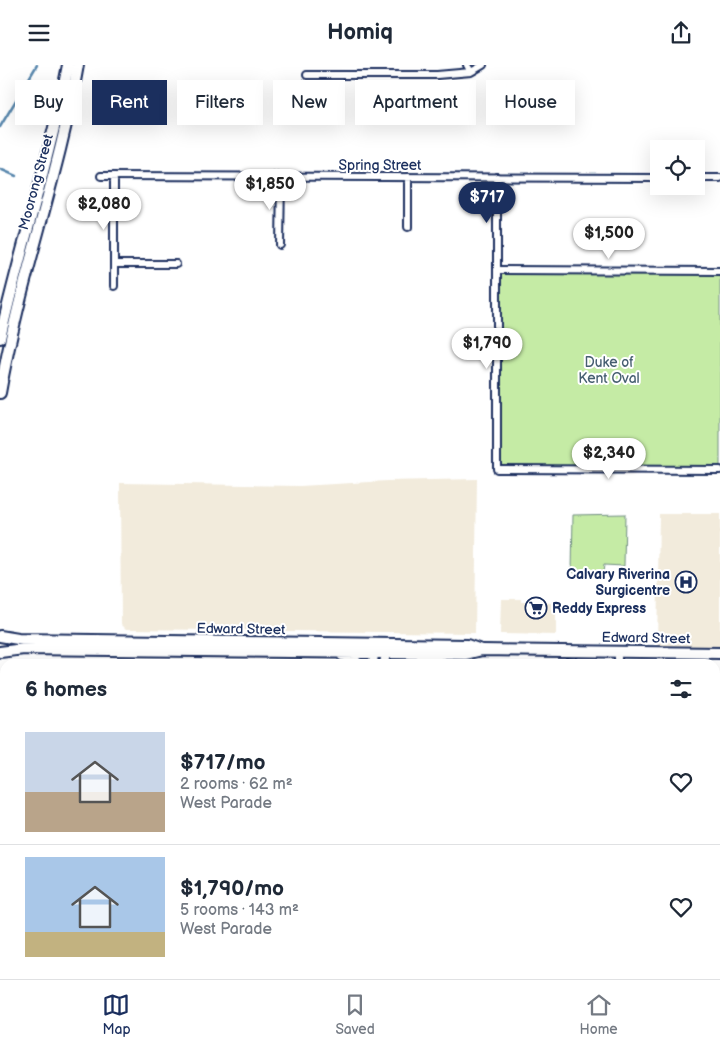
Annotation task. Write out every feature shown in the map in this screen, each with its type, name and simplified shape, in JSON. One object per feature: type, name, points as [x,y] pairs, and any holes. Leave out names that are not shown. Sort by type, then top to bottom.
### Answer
[{"type":"highway","name":"Moorong Street","points":[[0,338],[12,285],[54,128],[68,65]]},
{"type":"highway","name":"Moorong Street","points":[[0,393],[20,295],[64,130],[78,65]]},
{"type":"highway","name":"Edward Street","points":[[0,636],[18,639],[383,654],[466,654],[482,650],[720,653]]},
{"type":"highway","name":"Edward Street","points":[[0,652],[24,649],[335,653],[374,659],[383,654],[467,645],[482,650]]},
{"type":"highway","points":[[335,653],[351,659]]},
{"type":"highway","points":[[430,659],[442,654]]},
{"type":"street","points":[[467,65],[471,72]]},
{"type":"street","points":[[307,75],[435,75],[471,72],[483,65]]},
{"type":"street","name":"Spring Street","points":[[101,176],[650,178]]},
{"type":"street","points":[[114,176],[114,286]]},
{"type":"street","points":[[280,245],[281,177]]},
{"type":"street","points":[[408,177],[408,227]]},
{"type":"street","points":[[497,177],[497,469],[720,470]]},
{"type":"street","points":[[705,178],[720,178]]},
{"type":"street","points":[[114,265],[176,264]]},
{"type":"street","points":[[498,270],[720,271]]},
{"type":"street","points":[[618,652],[618,659]]},
{"type":"shaded area","points":[[477,479],[475,633],[126,629],[121,624],[120,483],[300,486],[387,481]]},
{"type":"shaded area","name":"Calvary Riverina Surgicentre","points":[[659,514],[720,514],[720,651],[657,649]]},
{"type":"shaded area","points":[[501,599],[521,599],[521,602],[552,603],[552,608],[556,608],[556,635],[500,634]]},
{"type":"green space","name":"Duke of Kent Oval","points":[[497,270],[720,271],[720,470],[497,469]]},
{"type":"green space","points":[[625,514],[624,566],[604,565],[603,572],[572,572],[573,515]]},
{"type":"waterway","points":[[0,127],[37,65]]},
{"type":"waterway","points":[[0,169],[16,176]]},
{"type":"place","name":"Calvary Riverina Surgicentre","points":[[686,582]]},
{"type":"place","name":"Reddy Express","points":[[536,608]]}]
